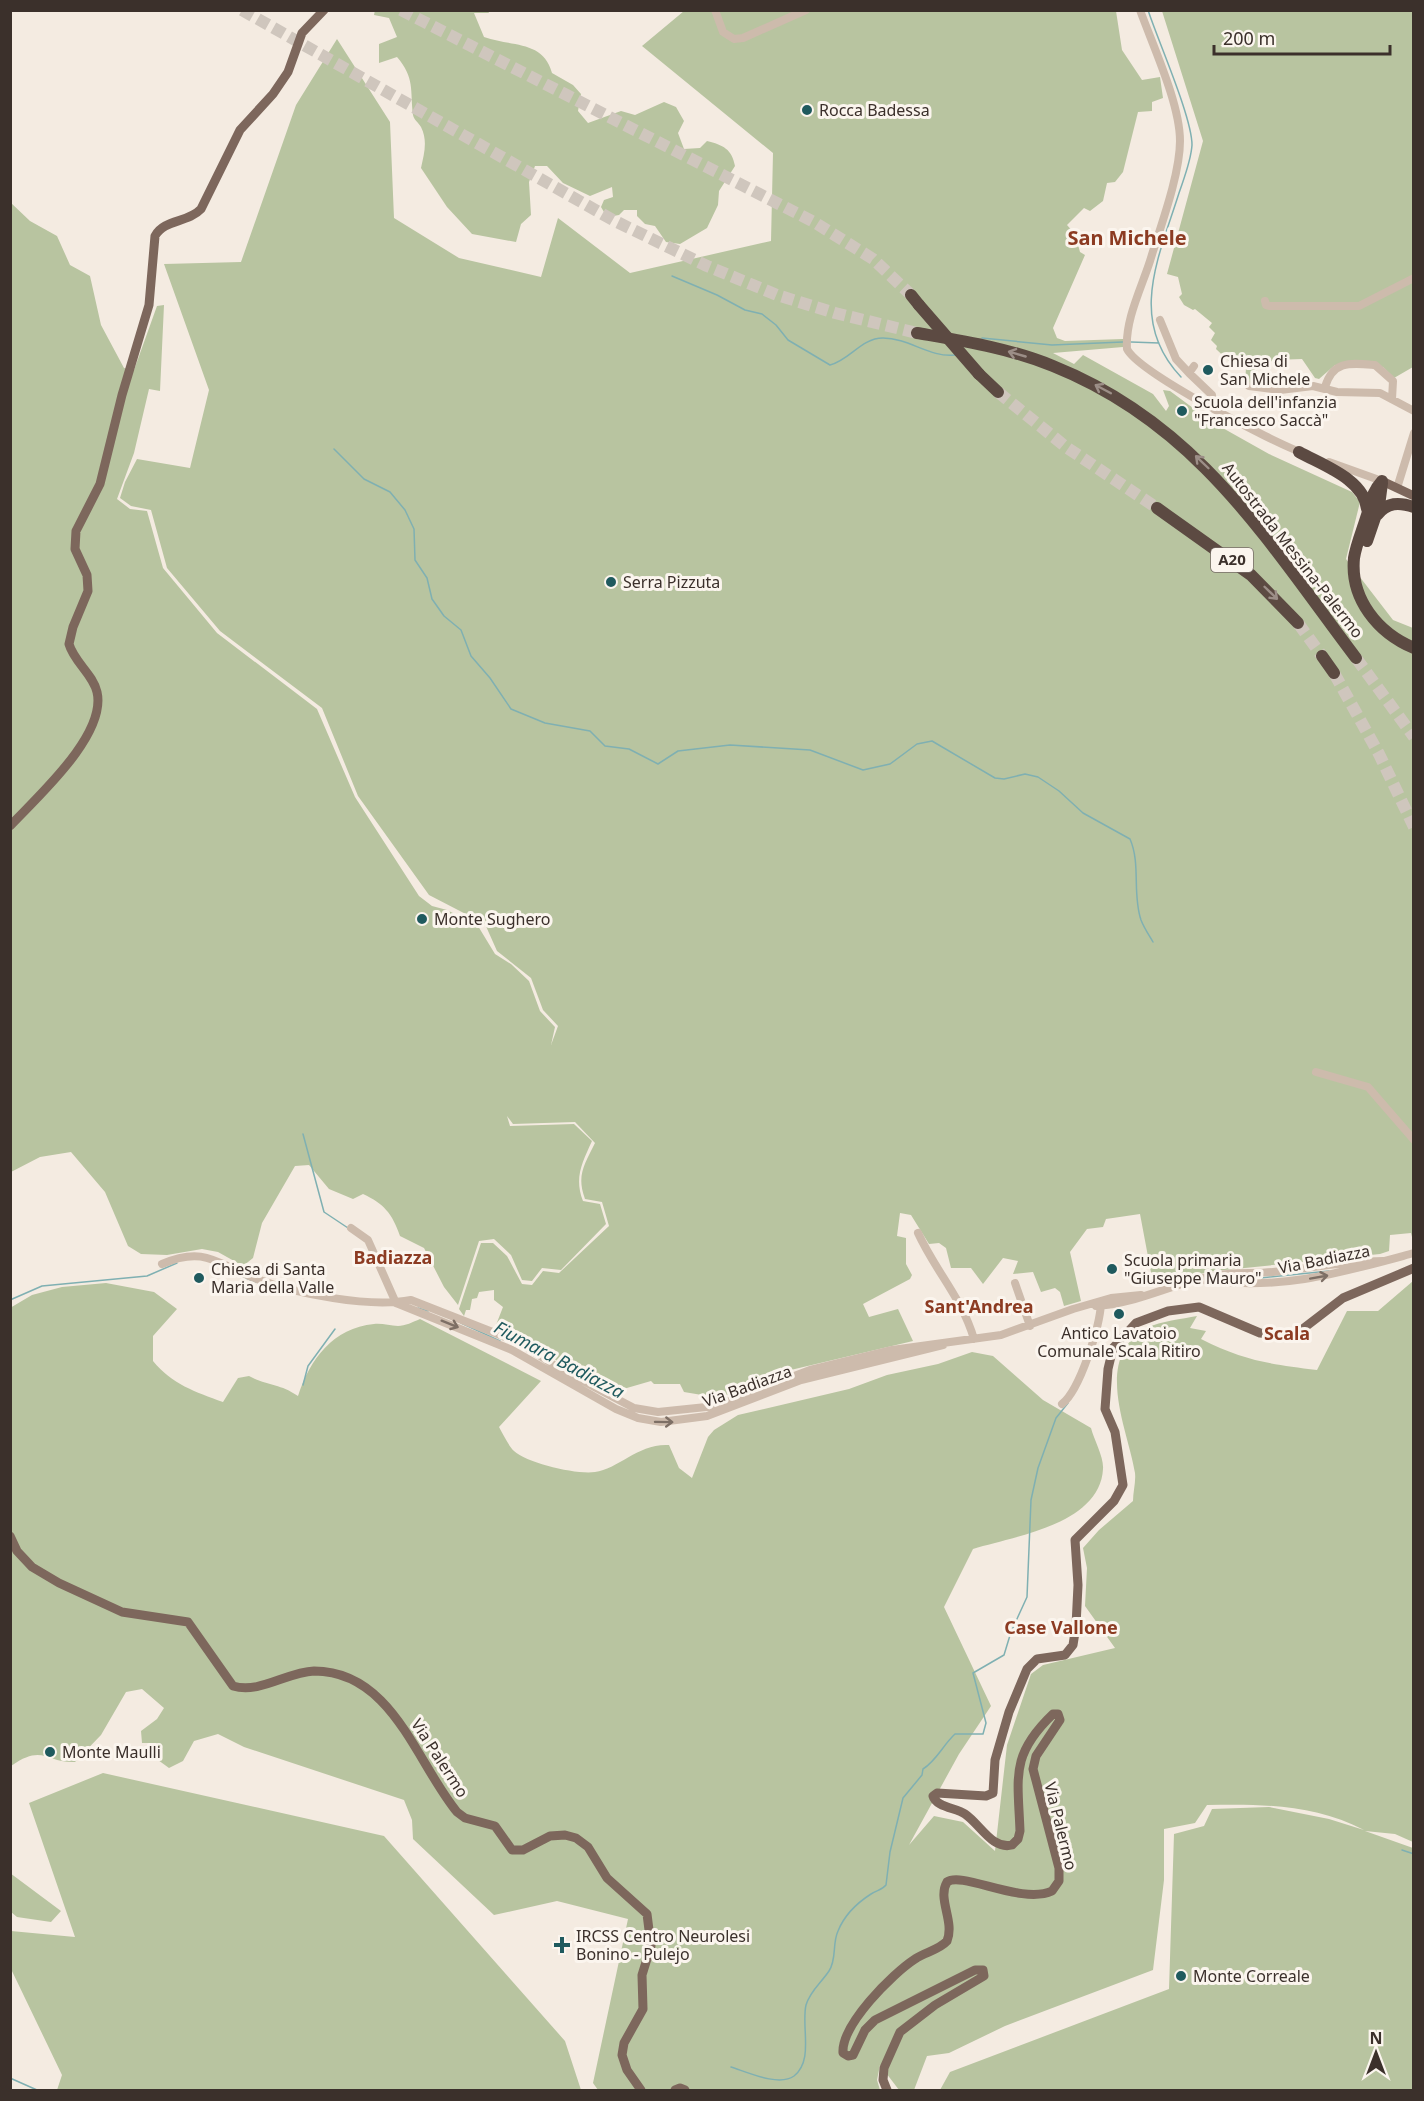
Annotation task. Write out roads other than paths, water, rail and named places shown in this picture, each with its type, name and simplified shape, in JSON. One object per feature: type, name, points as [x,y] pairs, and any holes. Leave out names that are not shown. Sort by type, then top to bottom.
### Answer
[{"type":"highway","points":[[915,300],[979,374],[998,392]]},
{"type":"highway","name":"Autostrada Messina-Palermo","points":[[917,333],[1017,354],[1071,374],[1133,407],[1193,454],[1222,483],[1356,658]]},
{"type":"highway","points":[[1299,452],[1356,486],[1366,500],[1371,517],[1363,554],[1364,584],[1375,610],[1393,628],[1413,639]]},
{"type":"highway","points":[[1382,481],[1354,560],[1358,593],[1369,613],[1386,632],[1413,648]]},
{"type":"highway","points":[[1371,517],[1392,504],[1401,503],[1413,507]]},
{"type":"highway","name":"A20","points":[[1157,508],[1251,575],[1298,624]]},
{"type":"highway","points":[[1322,656],[1334,673]]},
{"type":"main road","points":[[10,826],[57,777],[86,737],[97,711],[95,685],[69,644],[73,627],[88,591],[86,571],[75,552],[75,536],[79,520],[100,484],[122,395],[146,316],[155,236],[162,228],[191,217],[201,209],[240,130],[273,94],[290,67],[302,33],[324,10]]},
{"type":"main road","points":[[1382,481],[1413,496]]},
{"type":"main road","name":"Via Palermo","points":[[887,2091],[883,2080],[884,2067],[900,2032],[935,2005],[984,1976],[983,1970],[975,1970],[890,2012],[867,2027],[853,2055],[848,2056],[843,2053],[845,2040],[858,2014],[909,1963],[947,1941],[950,1930],[943,1890],[945,1883],[957,1878],[1000,1891],[1038,1894],[1052,1892],[1059,1881],[1059,1868],[1033,1769],[1038,1752],[1060,1720],[1059,1714],[1052,1715],[1020,1758],[1017,1775],[1019,1834],[1012,1845],[997,1844],[965,1814],[938,1803],[933,1796],[937,1793],[986,1796],[993,1793],[995,1760],[1009,1712],[1029,1666],[1041,1658],[1065,1655],[1073,1645],[1078,1595],[1075,1540],[1113,1500],[1123,1483],[1115,1432],[1105,1406],[1111,1352],[1129,1330],[1144,1319],[1175,1310],[1203,1308],[1253,1330],[1274,1336],[1288,1336],[1300,1331],[1343,1298],[1413,1268]]},
{"type":"main road","name":"Via Palermo","points":[[10,1536],[17,1551],[32,1568],[58,1583],[122,1612],[188,1622],[227,1681],[235,1687],[266,1684],[309,1671],[335,1672],[359,1682],[376,1696],[411,1738],[458,1812],[465,1818],[495,1826],[512,1850],[520,1851],[558,1835],[584,1842],[608,1878],[640,1905],[648,1917],[650,1951],[641,1978],[643,2009],[624,2043],[622,2055],[627,2070],[641,2091]]},
{"type":"main road","points":[[675,2091],[680,2088],[684,2091]]},
{"type":"street","points":[[715,10],[723,32],[734,39],[743,38],[806,10]]},
{"type":"street","points":[[1140,10],[1167,85],[1180,142],[1162,219],[1134,306],[1127,341],[1134,358],[1267,439],[1382,481]]},
{"type":"street","points":[[1265,301],[1266,305],[1270,306],[1359,306],[1413,278]]},
{"type":"street","points":[[1160,320],[1176,359],[1212,394],[1214,408]]},
{"type":"street","points":[[1325,387],[1329,374],[1335,368],[1355,364],[1375,365],[1393,381],[1392,399]]},
{"type":"street","points":[[1189,373],[1194,366]]},
{"type":"street","points":[[1249,386],[1280,390],[1305,386],[1325,387],[1337,392],[1380,393],[1413,411]]},
{"type":"street","points":[[1397,488],[1413,433]]},
{"type":"street","points":[[1316,1072],[1368,1088],[1413,1140]]},
{"type":"street","points":[[351,1228],[368,1240],[396,1303]]},
{"type":"street","points":[[918,1233],[935,1268],[966,1312],[974,1339]]},
{"type":"street","name":"Via Badiazza","points":[[162,1264],[185,1256],[204,1256],[222,1261],[258,1280],[337,1299],[396,1303],[512,1350],[564,1382],[638,1418],[668,1422],[706,1412],[801,1380],[950,1343],[1030,1326],[1085,1306],[1141,1295],[1198,1279],[1354,1261],[1383,1261],[1413,1253]]},
{"type":"street","points":[[1015,1283],[1030,1326]]},
{"type":"street","points":[[1062,1404],[1071,1396],[1093,1337],[1101,1303]]},
{"type":"waterway","points":[[1148,10],[1181,98],[1191,132],[1190,157],[1157,264],[1152,288],[1151,311],[1155,333],[1165,355],[1181,377]]},
{"type":"waterway","points":[[672,276],[745,310],[762,314],[776,325],[788,340],[830,365],[844,359],[862,345],[883,338],[902,341],[937,354],[955,355]]},
{"type":"waterway","points":[[982,338],[1052,345],[1123,342]]},
{"type":"waterway","points":[[1131,342],[1159,343]]},
{"type":"waterway","points":[[334,449],[364,479],[390,492],[405,510],[414,529],[415,560],[427,578],[432,599],[444,616],[461,630],[471,656],[490,678],[511,709],[545,723],[590,731],[605,746],[629,749],[658,764],[678,751],[730,745],[810,750],[863,770],[890,764],[917,744],[932,741],[995,778],[1004,779],[1025,774],[1038,777],[1059,791],[1083,813],[1130,839],[1135,859],[1138,910],[1142,923],[1153,942]]},
{"type":"waterway","points":[[303,1134],[324,1212],[348,1228]]},
{"type":"waterway","name":"Fiumara Badiazza","points":[[10,1300],[42,1286],[147,1276],[177,1263]]},
{"type":"waterway","name":"Fiumara Badiazza","points":[[1251,1279],[1329,1271]]},
{"type":"waterway","name":"Fiumara Badiazza","points":[[243,1277],[272,1288]]},
{"type":"waterway","name":"Fiumara Badiazza","points":[[418,1308],[428,1311]]},
{"type":"waterway","name":"Fiumara Badiazza","points":[[461,1323],[500,1341]]},
{"type":"waterway","points":[[303,1385],[308,1366],[335,1329]]},
{"type":"waterway","points":[[731,2067],[763,2078],[780,2080],[794,2076],[800,2069],[804,2061],[806,2043],[806,2005],[831,1966],[836,1936],[844,1920],[861,1901],[886,1885],[890,1852],[903,1798],[922,1775],[923,1769],[955,1734],[983,1734],[986,1723],[973,1673],[1004,1655],[1011,1632],[1027,1597],[1031,1500],[1038,1468],[1056,1418],[1068,1403]]},
{"type":"waterway","points":[[1402,1850],[1414,1854]]},
{"type":"waterway","points":[[10,2078],[37,2090]]},
{"type":"tunnel","points":[[242,10],[613,220],[707,266],[777,295],[835,313],[917,333]]},
{"type":"tunnel","points":[[401,10],[814,222],[873,259],[911,295]]},
{"type":"tunnel","points":[[998,392],[1066,447],[1157,508]]},
{"type":"tunnel","points":[[1298,623],[1322,656]]},
{"type":"tunnel","points":[[1356,658],[1414,737]]},
{"type":"tunnel","points":[[1334,673],[1379,754],[1414,827]]},
{"type":"place","name":"Rocca Badessa","points":[[807,110]]},
{"type":"place","name":"Chiesa di San Michele","points":[[1208,370]]},
{"type":"place","name":"Scuola dell'infanzia \"Francesco Saccà\"","points":[[1182,411]]},
{"type":"place","name":"Serra Pizzuta","points":[[611,582]]},
{"type":"place","name":"Monte Sughero","points":[[422,919]]},
{"type":"place","name":"Scuola primaria \"Giuseppe Mauro\"","points":[[1112,1269]]},
{"type":"place","name":"Chiesa di Santa Maria della Valle","points":[[199,1278]]},
{"type":"place","name":"Antico Lavatoio Comunale Scala Ritiro","points":[[1119,1314]]},
{"type":"place","name":"Monte Maulli","points":[[50,1752]]},
{"type":"place","name":"IRCSS Centro Neurolesi Bonino - Pulejo","points":[[562,1945]]},
{"type":"place","name":"Monte Correale","points":[[1181,1976]]},
{"type":"district","name":"San Michele","points":[[1127,238]]},
{"type":"district","name":"Badiazza","points":[[393,1258]]},
{"type":"district","name":"Sant'Andrea","points":[[979,1307]]},
{"type":"district","name":"Scala","points":[[1287,1334]]},
{"type":"district","name":"Case Vallone","points":[[1061,1628]]}]
